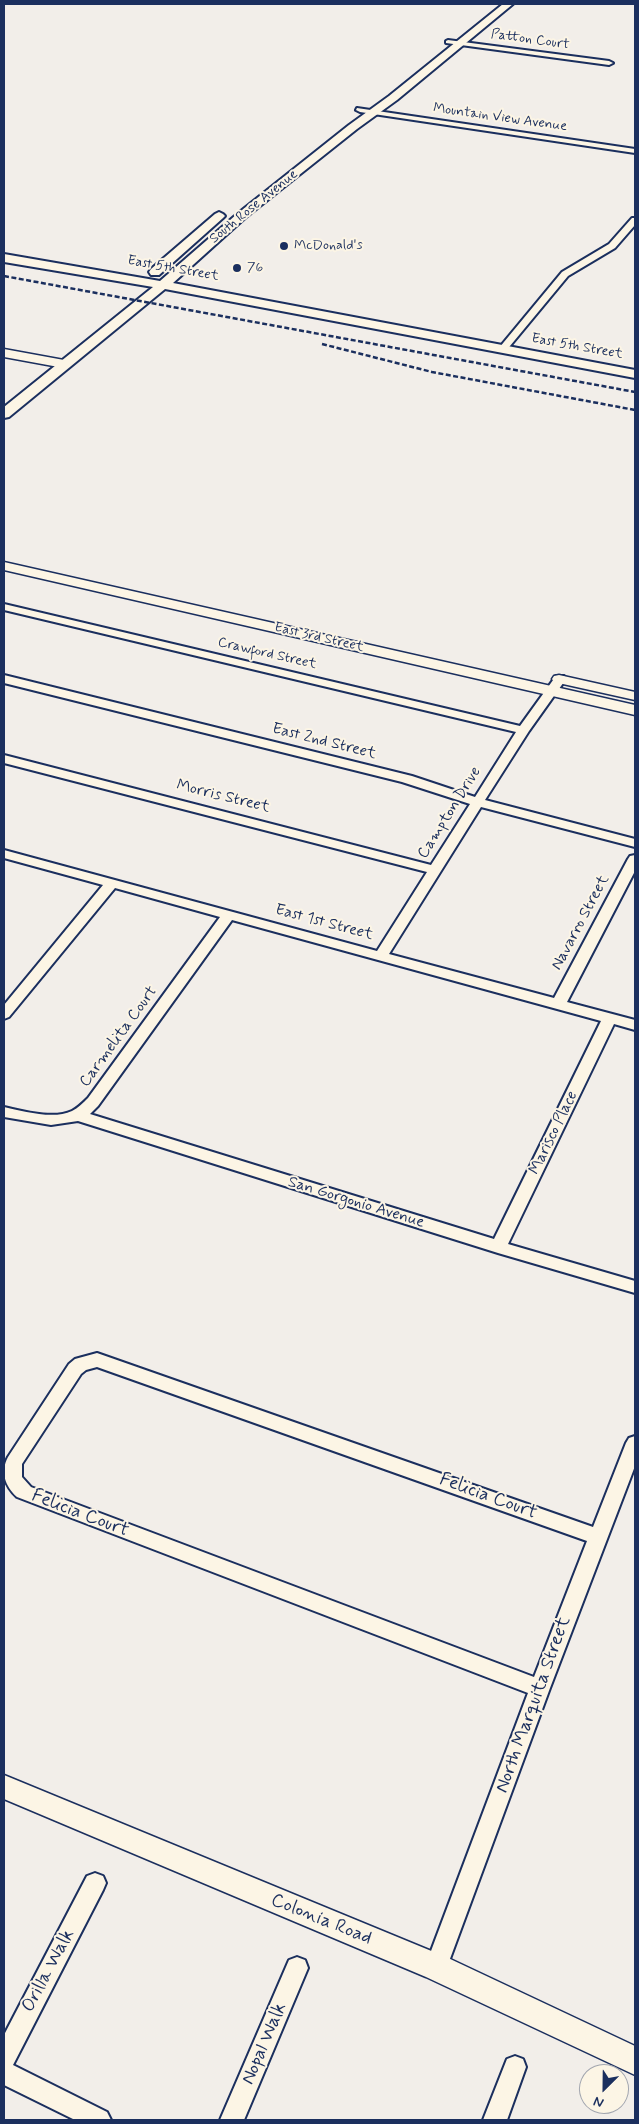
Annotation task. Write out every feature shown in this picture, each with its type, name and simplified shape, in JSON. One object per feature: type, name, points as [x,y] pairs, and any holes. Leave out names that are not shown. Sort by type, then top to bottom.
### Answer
[{"type":"main road","name":"South Rose Avenue","points":[[287,165],[448,42],[492,4]]},
{"type":"main road","name":"South Rose Avenue","points":[[4,414],[160,286],[245,212],[393,98],[508,4]]},
{"type":"main road","points":[[245,212],[242,208],[269,187],[273,175]]},
{"type":"main road","name":"South Rose Avenue","points":[[139,286],[229,209]]},
{"type":"main road","name":"East 5th Street","points":[[4,258],[139,286],[160,286],[635,374]]},
{"type":"main road","points":[[40,365],[59,350]]},
{"type":"street","name":"Patton Court","points":[[448,42],[609,64]]},
{"type":"street","name":"Mountain View Avenue","points":[[360,110],[635,151]]},
{"type":"street","points":[[502,350],[565,274],[612,246],[635,220]]},
{"type":"street","points":[[4,352],[40,365]]},
{"type":"street","points":[[4,359],[60,367]]},
{"type":"street","name":"East 3rd Street","points":[[4,555],[556,685],[635,710]]},
{"type":"street","name":"East 3rd Street","points":[[4,566],[556,685],[635,696]]},
{"type":"street","name":"Crawford Street","points":[[4,607],[523,730]]},
{"type":"street","name":"East 2nd Street","points":[[4,680],[406,779],[497,808],[635,843]]},
{"type":"street","name":"Campton Drive","points":[[381,956],[523,730],[556,685]]},
{"type":"street","name":"Morris Street","points":[[4,759],[434,870]]},
{"type":"street","name":"East 1st Street","points":[[4,854],[635,1025]]},
{"type":"street","name":"Navarro Street","points":[[558,1004],[635,859]]},
{"type":"street","points":[[4,1014],[112,883]]},
{"type":"street","name":"Carmelita Court","points":[[77,1115],[93,1102],[229,915]]},
{"type":"street","name":"Marisco Place","points":[[498,1247],[610,1018]]},
{"type":"street","points":[[4,1112],[26,1118],[53,1118],[77,1115]]},
{"type":"street","name":"San Gorgonio Avenue","points":[[77,1115],[498,1247],[635,1287]]},
{"type":"street","name":"Felicia Court","points":[[540,1688],[24,1492],[15,1484],[12,1474],[14,1462],[75,1369],[81,1364],[97,1360],[598,1537]]},
{"type":"street","name":"North Marquita Street","points":[[436,1967],[540,1688],[635,1443]]},
{"type":"street","name":"Colonia Road","points":[[4,1787],[436,1967],[635,2061]]},
{"type":"street","name":"Orilla Walk","points":[[4,2058],[95,1883]]},
{"type":"street","name":"Nopal Walk","points":[[232,2120],[297,1968]]},
{"type":"street","points":[[496,2120],[515,2067]]},
{"type":"street","points":[[4,2073],[99,2120]]},
{"type":"railway","points":[[4,276],[635,392]]},
{"type":"railway","points":[[322,344],[432,372],[635,410]]},
{"type":"place","name":"McDonald's","points":[[284,246]]},
{"type":"place","name":"76","points":[[237,268]]}]
